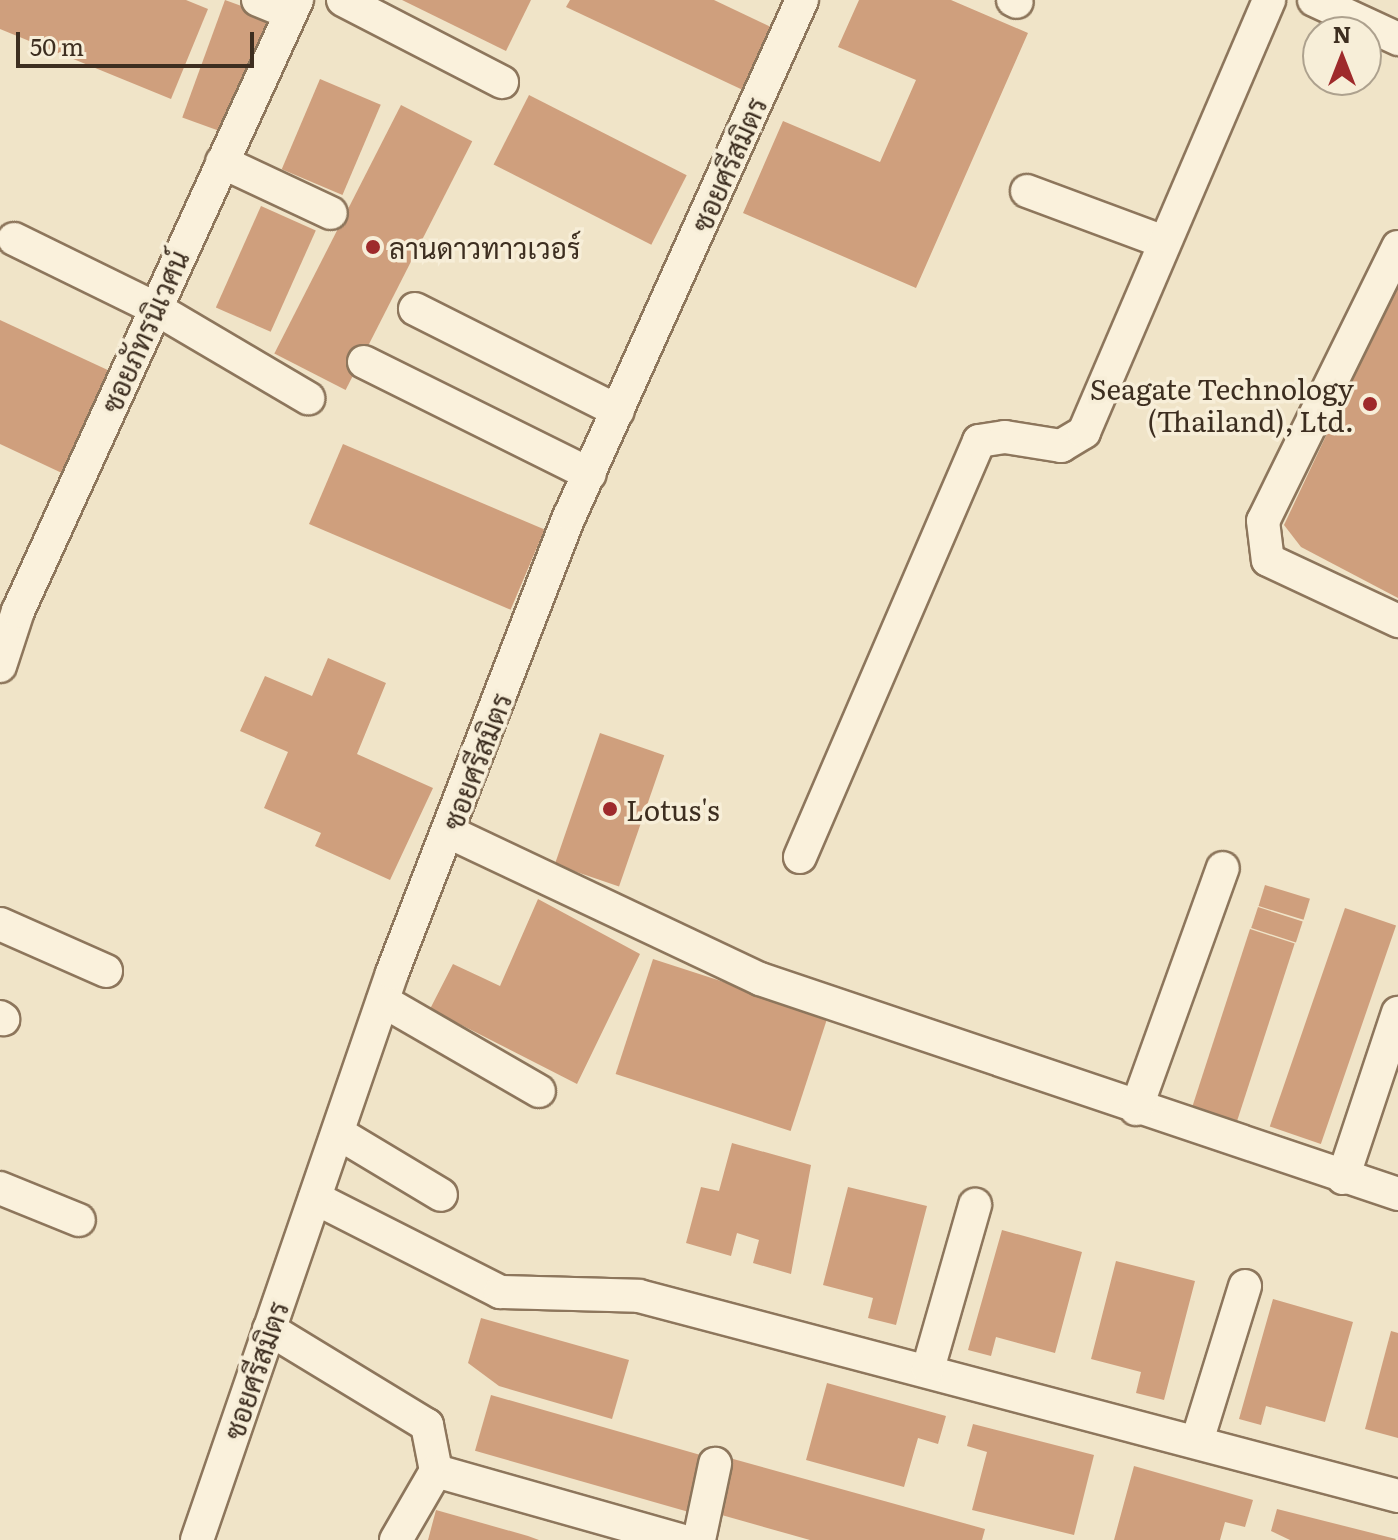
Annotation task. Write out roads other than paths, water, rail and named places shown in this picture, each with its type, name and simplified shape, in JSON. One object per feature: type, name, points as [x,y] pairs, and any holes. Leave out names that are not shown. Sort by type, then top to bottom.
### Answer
[{"type":"street","points":[[258,0],[294,6]]},
{"type":"street","points":[[343,0],[502,82]]},
{"type":"street","name":"ซอยศรีสมิตร","points":[[197,1540],[383,1001],[449,832],[590,474],[802,0]]},
{"type":"street","points":[[800,857],[979,441],[1005,437],[1061,446],[1084,432],[1269,0]]},
{"type":"street","points":[[1314,0],[1398,39]]},
{"type":"street","name":"ซอยภัทรนิเวศน์","points":[[0,666],[9,607],[155,308],[294,6]]},
{"type":"street","points":[[222,162],[331,213]]},
{"type":"street","points":[[1027,191],[1164,242]]},
{"type":"street","points":[[14,239],[155,308],[308,398]]},
{"type":"street","points":[[1398,247],[1263,521],[1263,543],[1268,560],[1398,621]]},
{"type":"street","points":[[415,309],[618,411]]},
{"type":"street","points":[[364,362],[590,474]]},
{"type":"street","points":[[449,832],[760,979],[1136,1109],[1398,1194]]},
{"type":"street","points":[[1136,1109],[1223,868]]},
{"type":"street","points":[[0,924],[106,971]]},
{"type":"street","points":[[383,1001],[539,1091]]},
{"type":"street","points":[[1343,1178],[1398,1013]]},
{"type":"street","points":[[338,1133],[441,1195]]},
{"type":"street","points":[[0,1188],[79,1220]]},
{"type":"street","points":[[315,1198],[500,1292],[639,1296],[1198,1438],[1398,1496]]},
{"type":"street","points":[[928,1369],[975,1205]]},
{"type":"street","points":[[1198,1438],[1245,1286]]},
{"type":"street","points":[[269,1329],[427,1425],[436,1471],[396,1540]]},
{"type":"street","points":[[699,1540],[715,1464]]},
{"type":"street","points":[[436,1471],[680,1540]]},
{"type":"place","name":"ลานดาวทาวเวอร์","points":[[373,247]]},
{"type":"place","name":"Seagate Technology (Thailand), Ltd.","points":[[1370,404]]},
{"type":"place","name":"Lotus's","points":[[610,809]]}]
